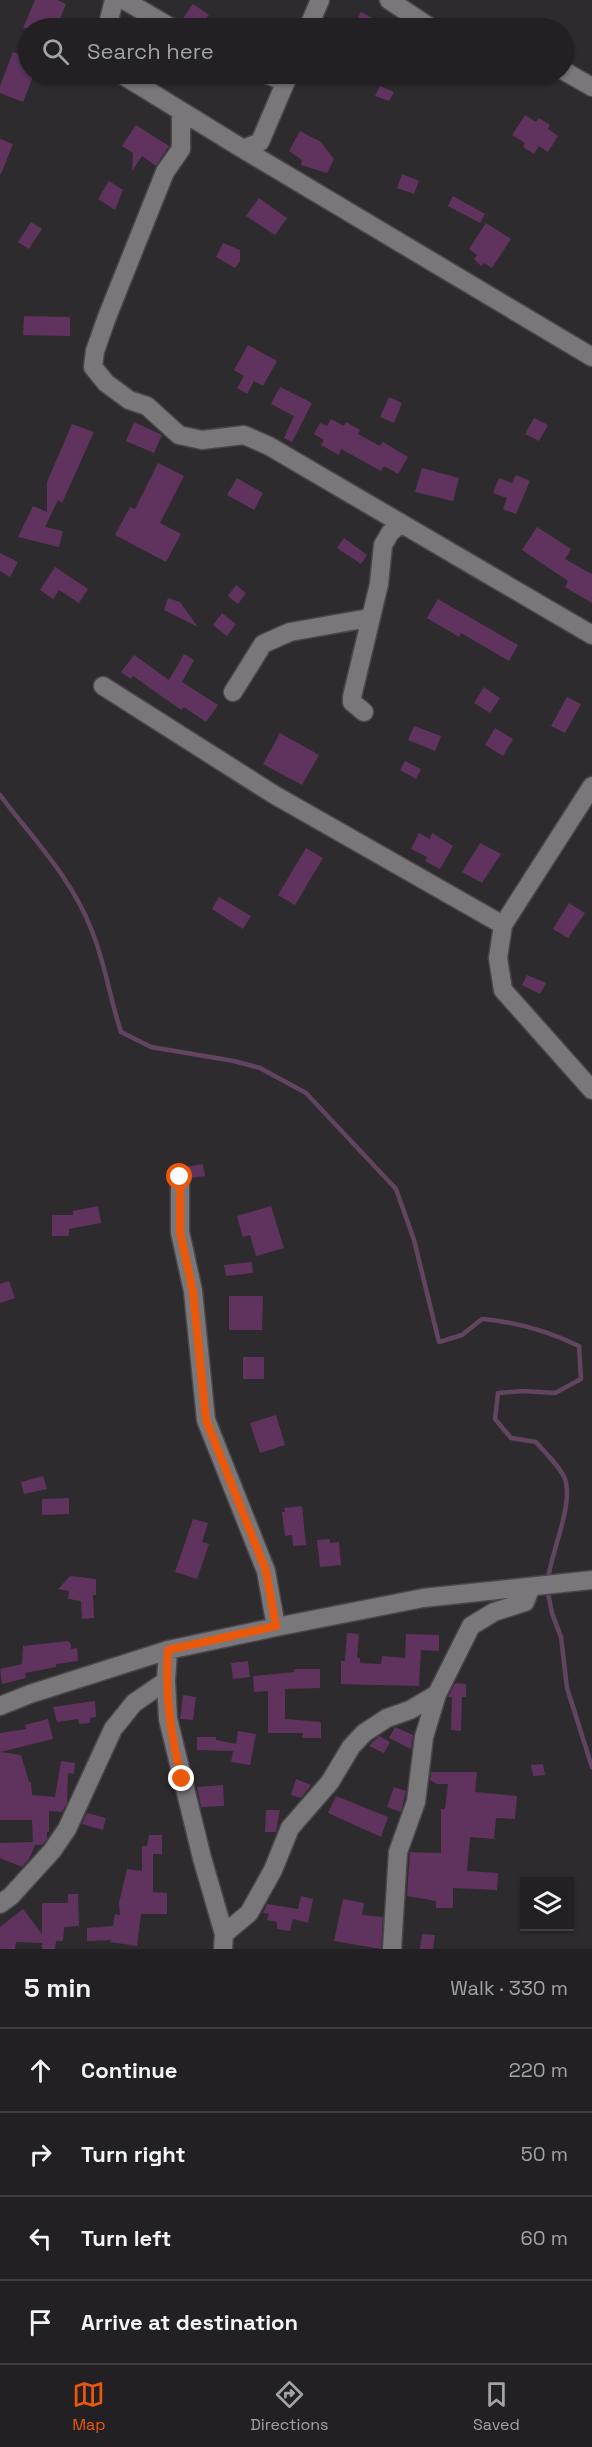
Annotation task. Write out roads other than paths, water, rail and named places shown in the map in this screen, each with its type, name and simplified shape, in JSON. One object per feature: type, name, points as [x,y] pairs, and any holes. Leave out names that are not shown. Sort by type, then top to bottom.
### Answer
[{"type":"street","points":[[110,18],[114,0]]},
{"type":"street","points":[[124,0],[155,18]]},
{"type":"street","points":[[312,18],[320,0]]},
{"type":"street","points":[[389,0],[416,18]]},
{"type":"street","points":[[574,77],[592,87]]},
{"type":"street","points":[[137,84],[592,357]]},
{"type":"street","points":[[243,149],[260,141],[284,84]]},
{"type":"street","points":[[181,112],[181,149],[165,172],[107,316],[95,351],[93,362],[96,372],[106,383],[129,400],[147,406],[179,435],[202,440],[235,435],[251,438],[592,634]]},
{"type":"street","points":[[364,712],[352,702],[352,697],[369,618],[379,584],[383,545],[390,533],[401,523]]},
{"type":"street","points":[[233,692],[263,644],[290,632],[369,618]]},
{"type":"street","points":[[103,686],[273,794],[503,925]]},
{"type":"street","points":[[592,786],[503,925],[498,958],[503,990],[592,1090]]},
{"type":"street","points":[[180,1177],[180,1232],[193,1292],[206,1420],[266,1571],[276,1626]]},
{"type":"street","points":[[0,1706],[30,1694],[168,1650],[276,1626],[423,1598],[592,1580]]},
{"type":"street","points":[[392,1949],[398,1852],[416,1802],[424,1737],[437,1694],[471,1626],[494,1612],[525,1602],[536,1586]]},
{"type":"street","points":[[168,1650],[166,1681],[168,1719],[224,1941]]},
{"type":"street","points":[[0,1904],[18,1889],[64,1834],[113,1729],[134,1703],[166,1681]]},
{"type":"street","points":[[224,1941],[249,1913],[273,1870],[290,1828],[330,1782],[351,1747],[364,1733],[387,1718],[410,1710],[437,1694]]},
{"type":"waterway","points":[[0,795],[63,876],[84,912],[100,956],[121,1032],[151,1047],[234,1061],[260,1068],[306,1093],[396,1189],[414,1240],[439,1342],[462,1335],[482,1319],[532,1328],[579,1346],[581,1379],[555,1393],[523,1391],[498,1393],[495,1419],[511,1438],[536,1442],[556,1464],[565,1479],[567,1501],[548,1579]]},
{"type":"waterway","points":[[547,1588],[552,1613],[561,1637],[567,1688],[592,1767]]}]
